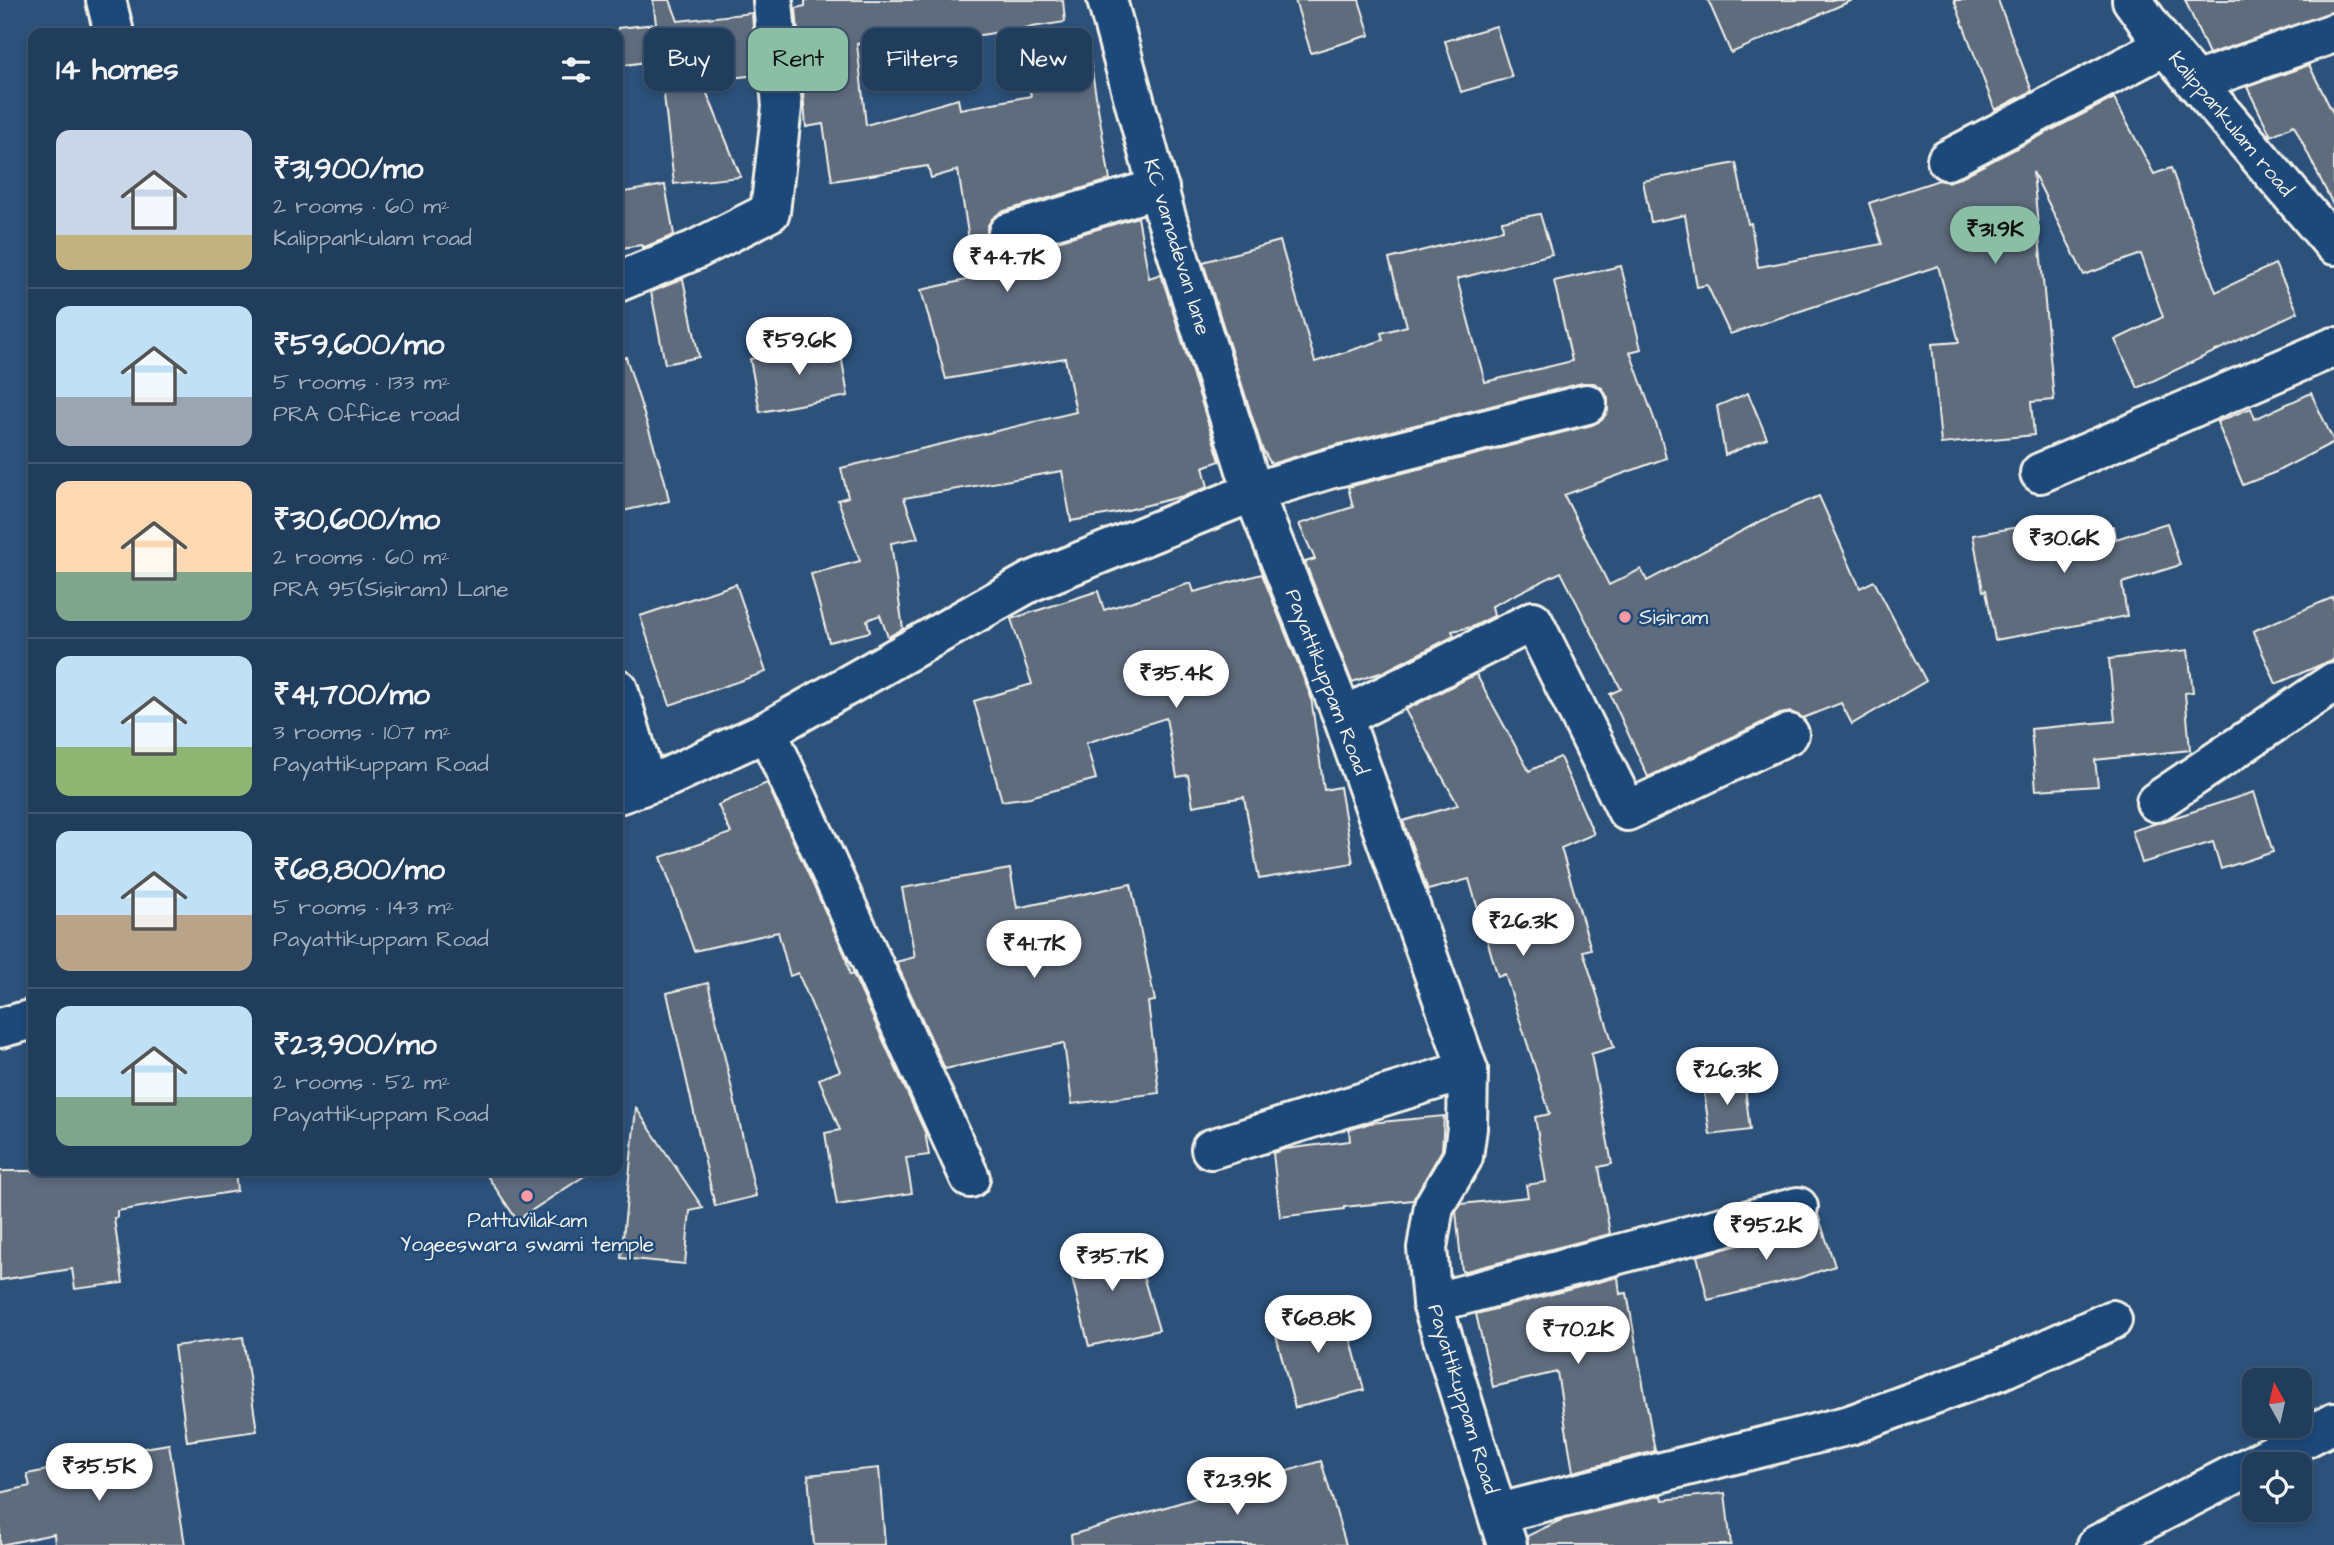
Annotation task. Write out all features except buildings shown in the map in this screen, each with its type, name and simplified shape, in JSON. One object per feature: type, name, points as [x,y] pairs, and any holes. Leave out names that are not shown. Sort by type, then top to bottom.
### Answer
[{"type":"street","points":[[106,0],[113,28]]},
{"type":"street","name":"KC vamadevan lane","points":[[1107,0],[1165,214],[1253,492]]},
{"type":"street","name":"Kalippankulam road","points":[[2132,0],[2165,46],[2334,245]]},
{"type":"street","points":[[623,280],[695,250],[770,212],[782,107],[773,1]]},
{"type":"street","points":[[2195,82],[2334,33]]},
{"type":"street","points":[[1947,160],[2165,46]]},
{"type":"street","points":[[1008,233],[1159,188]]},
{"type":"street","points":[[2040,473],[2334,347]]},
{"type":"street","points":[[623,725],[632,789],[767,732],[1030,582],[1253,492],[1329,469],[1587,404]]},
{"type":"street","name":"Payattikuppam Road","points":[[1253,492],[1343,717],[1468,1070],[1467,1128],[1463,1157],[1434,1206],[1427,1248],[1432,1303],[1503,1529]]},
{"type":"street","points":[[1343,717],[1533,621],[1627,811],[1789,734]]},
{"type":"street","points":[[2156,802],[2334,682]]},
{"type":"street","points":[[767,732],[970,1178]]},
{"type":"street","points":[[0,1028],[28,1020]]},
{"type":"street","points":[[1211,1149],[1468,1070]]},
{"type":"street","points":[[1432,1303],[1798,1207]]},
{"type":"street","points":[[1503,1529],[1850,1425],[2000,1370],[2112,1320]]},
{"type":"street","points":[[2097,1545],[2334,1423]]},
{"type":"place","name":"Sisiram","points":[[1625,617]]},
{"type":"place","name":"Pattuvilakam Yogeeswara swami temple","points":[[527,1196]]}]
